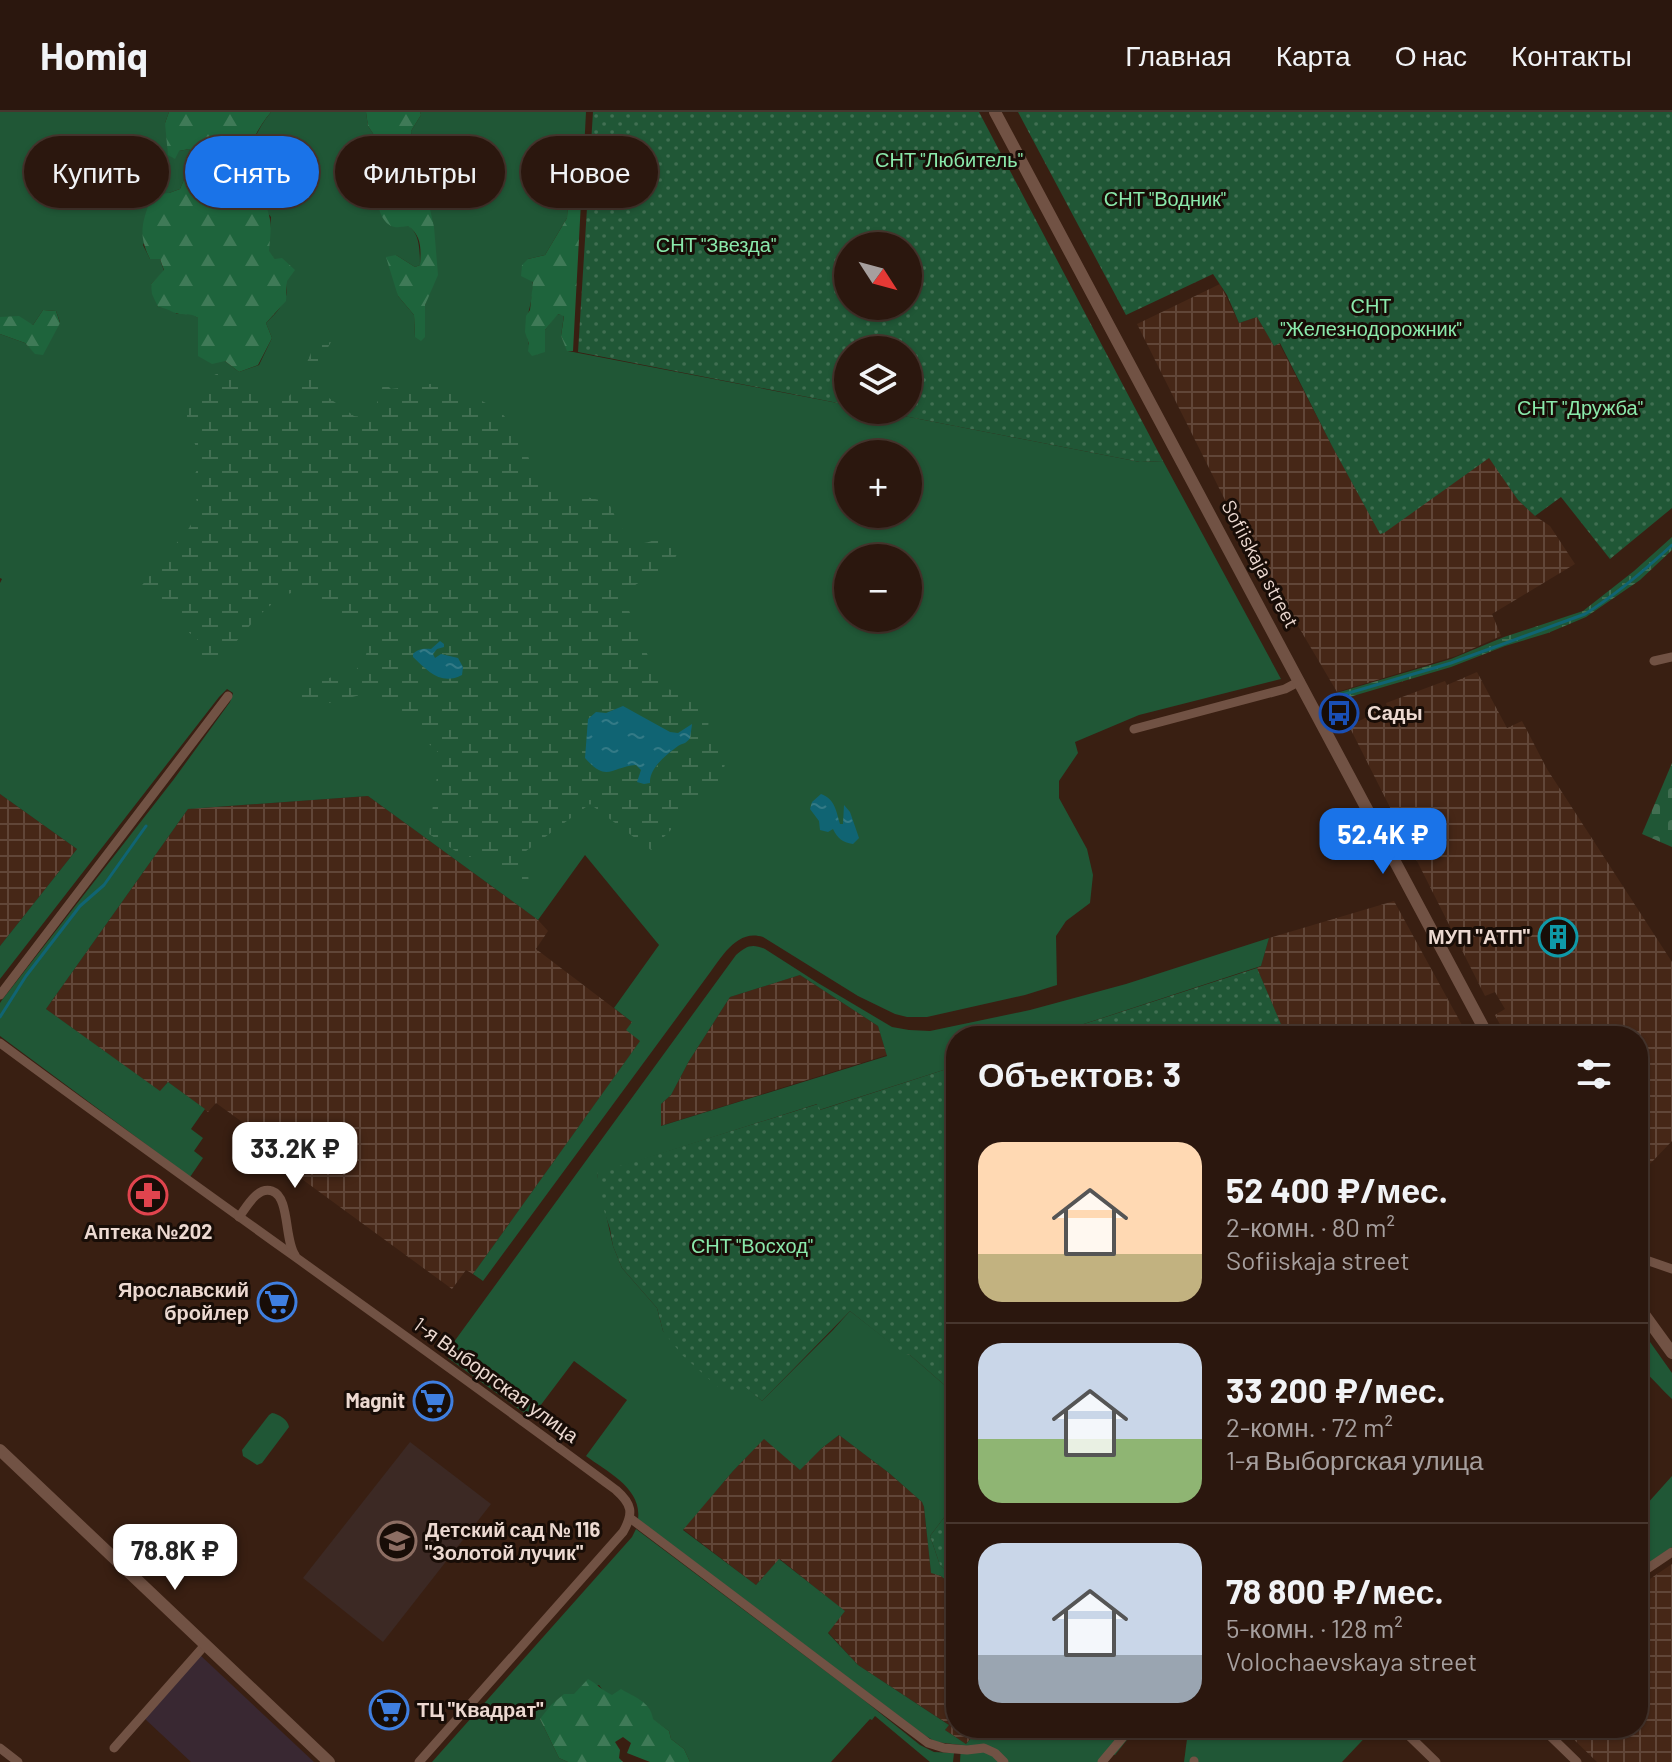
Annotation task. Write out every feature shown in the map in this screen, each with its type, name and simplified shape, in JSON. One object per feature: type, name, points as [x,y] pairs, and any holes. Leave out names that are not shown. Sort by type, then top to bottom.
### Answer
[{"type":"main road","name":"Sofiiskaja street","points":[[995,112],[1483,1026]]},
{"type":"main road","points":[[1648,1320],[1672,1353]]},
{"type":"main road","points":[[0,1450],[329,1762]]},
{"type":"street","points":[[1654,661],[1672,657]]},
{"type":"street","points":[[1134,729],[1285,689],[1300,681]]},
{"type":"street","points":[[0,995],[228,696]]},
{"type":"street","name":"1-я Выборгская улица","points":[[0,1043],[616,1490],[629,1505],[630,1518],[921,1738],[938,1747],[984,1748],[1004,1762]]},
{"type":"street","points":[[239,1217],[259,1193],[265,1190],[276,1193],[283,1201],[289,1244],[301,1260]]},
{"type":"street","points":[[1648,1261],[1672,1269]]},
{"type":"street","points":[[419,1762],[623,1532],[630,1518]]},
{"type":"street","points":[[1648,1568],[1672,1552]]},
{"type":"street","points":[[114,1748],[205,1645]]},
{"type":"street","points":[[1102,1762],[1122,1738]]},
{"type":"street","points":[[1411,1738],[1436,1762]]},
{"type":"street","points":[[1552,1738],[1577,1762]]},
{"type":"street","points":[[0,1748],[18,1762]]},
{"type":"street","points":[[957,1749],[957,1762]]},
{"type":"shaded area","points":[[1220,284],[1239,323],[1257,317],[1274,346],[1279,343],[1380,533],[1490,457],[1518,500],[1550,526],[1575,564],[1492,614],[1501,636],[1456,656],[1337,692],[1233,516],[1137,324]]},
{"type":"shaded area","points":[[1477,672],[1507,728],[1522,721],[1547,769],[1672,962],[1672,1141],[1648,1166],[1648,1026],[1501,1026],[1495,1015],[1505,1009],[1495,992],[1485,996],[1349,726],[1387,706],[1386,703],[1445,681],[1447,685]]},
{"type":"shaded area","points":[[0,794],[77,849],[0,946]]},
{"type":"shaded area","points":[[368,796],[538,920],[548,931],[536,949],[632,1022],[641,1040],[473,1274],[466,1270],[452,1289],[299,1177],[306,1168],[216,1103],[208,1112],[168,1082],[160,1092],[46,1009],[188,809]]},
{"type":"shaded area","points":[[1394,901],[1463,1026],[1282,1026],[1257,968],[1261,966],[1269,938]]},
{"type":"shaded area","points":[[800,975],[878,1026],[887,1055],[660,1126],[661,1104],[671,1095],[730,997]]},
{"type":"shaded area","points":[[839,1435],[922,1502],[931,1572],[946,1580],[946,1723],[858,1665],[828,1632],[844,1611],[780,1559],[756,1585],[683,1529],[764,1438],[800,1469]]},
{"type":"shaded area","name":"Детский сад № 116 \"Золотой лучик\"","points":[[410,1442],[491,1504],[383,1642],[303,1578]]},
{"type":"shaded area","points":[[1672,1564],[1672,1762],[1597,1762],[1572,1738],[1648,1738],[1648,1580]]},
{"type":"shaded area","points":[[200,1655],[314,1762],[191,1762],[144,1718]]},
{"type":"shaded area","points":[[957,1738],[971,1738],[966,1744]]},
{"type":"green space","points":[[0,112],[169,112],[165,123],[179,151],[185,150],[185,177],[180,189],[169,193],[169,136],[24,136],[24,208],[162,208],[143,245],[150,259],[160,259],[164,271],[151,284],[158,307],[168,308],[177,314],[191,313],[198,318],[225,361],[239,372],[259,365],[272,338],[266,323],[281,306],[287,290],[281,269],[268,251],[271,217],[264,208],[319,208],[319,136],[256,136],[271,112],[366,112],[368,126],[375,136],[335,136],[335,208],[379,208],[406,224],[416,234],[420,265],[415,267],[396,255],[398,296],[414,315],[415,337],[425,337],[428,296],[424,208],[505,208],[505,136],[411,136],[420,112],[586,112],[585,136],[521,136],[521,208],[568,208],[567,218],[545,255],[528,259],[533,286],[527,321],[529,345],[557,314],[564,315],[561,336],[568,351],[834,402],[834,424],[922,424],[922,420],[1140,462],[1163,461],[1281,679],[1139,715],[1075,742],[1078,753],[1059,781],[1059,798],[1087,849],[1093,875],[1090,903],[1066,921],[1056,936],[1057,985],[927,1017],[907,1017],[858,996],[763,937],[753,935],[737,941],[717,963],[483,1281],[473,1274],[640,1041],[626,1030],[632,1022],[614,1008],[659,945],[585,855],[538,920],[368,796],[188,809],[46,1009],[160,1091],[168,1082],[205,1109],[191,1129],[203,1138],[194,1151],[203,1158],[190,1177],[0,1036],[2,1000],[174,779],[230,702],[233,693],[227,689],[219,697],[0,979],[0,946],[77,849],[0,794],[0,334],[25,343],[36,354],[60,322],[56,311],[43,310],[33,325],[0,317]]},
{"type":"green space","points":[[169,112],[271,112],[255,136],[185,136],[185,150],[179,151],[175,159],[169,156],[165,123]]},
{"type":"green space","points":[[366,112],[420,112],[421,115],[411,131],[411,136],[375,136],[368,126]]},
{"type":"green space","name":"СНТ \"Звезда\"","points":[[593,112],[979,112],[1163,461],[1140,462],[922,420],[922,336],[834,336],[834,402],[578,352],[587,208],[658,208],[658,136],[592,136]]},
{"type":"green space","points":[[1018,112],[1672,112],[1672,508],[1610,559],[1561,497],[1535,516],[1518,500],[1489,458],[1380,534],[1280,343],[1274,346],[1257,317],[1239,323],[1227,295],[1213,274],[1126,315]]},
{"type":"green space","points":[[185,177],[185,208],[266,208],[270,219],[269,251],[275,259],[282,258],[295,270],[287,281],[286,301],[266,323],[272,338],[258,365],[239,372],[225,361],[212,364],[198,356],[198,318],[158,307],[152,294],[151,284],[164,270],[160,259],[150,259],[146,250],[143,227],[146,212],[147,208],[169,208],[169,193],[180,189]]},
{"type":"green space","points":[[380,208],[430,208],[438,275],[425,305],[425,337],[421,341],[415,337],[414,315],[398,296],[386,257],[396,255],[415,267],[420,265],[418,239],[408,226],[389,225]]},
{"type":"green space","points":[[568,208],[581,208],[573,351],[567,351],[561,336],[564,316],[558,314],[545,330],[545,352],[532,356],[528,351],[525,332],[533,282],[521,276],[522,265],[528,259],[545,255],[567,218]]},
{"type":"green space","points":[[43,310],[56,311],[60,323],[43,355],[35,354],[25,343],[0,334],[0,317],[19,316],[33,325]]},
{"type":"green space","points":[[331,342],[319,385],[322,393],[354,416],[369,418],[373,415],[384,382],[391,389],[446,382],[499,410],[518,432],[539,483],[546,488],[609,504],[618,523],[632,540],[647,542],[670,533],[674,537],[677,554],[669,568],[636,584],[625,601],[661,687],[709,701],[708,736],[729,749],[721,779],[651,850],[590,804],[526,851],[529,885],[502,873],[484,856],[465,857],[429,834],[440,754],[372,692],[305,709],[297,704],[296,700],[306,685],[356,670],[365,658],[371,637],[320,598],[302,592],[291,593],[267,608],[218,665],[197,661],[204,645],[138,590],[189,528],[195,516],[197,501],[187,484],[196,472],[199,456],[187,412],[208,379],[216,374],[225,374],[279,397],[289,396],[317,345]],"holes":[[[434,645],[435,658],[445,654],[451,658],[446,679],[436,677],[413,657]],[[623,706],[670,732],[678,733],[683,744],[665,757],[650,776],[641,774],[636,765],[602,771],[588,758],[588,738],[600,719]]]},
{"type":"green space","points":[[1672,537],[1672,550],[1640,580],[1586,617],[1451,667],[1336,701],[1333,694],[1451,659],[1504,637],[1583,611]]},
{"type":"green space","points":[[1672,763],[1672,847],[1642,834]]},
{"type":"green space","points":[[1269,938],[1261,966],[1078,1026],[954,1026],[1030,1010],[1126,984]]},
{"type":"green space","points":[[756,946],[765,949],[892,1027],[930,1031],[946,1028],[946,1069],[819,1110],[817,1104],[597,1174],[613,1246],[622,1268],[657,1308],[663,1331],[744,1385],[762,1401],[850,1311],[910,1355],[946,1386],[946,1515],[930,1536],[940,1565],[946,1570],[946,1580],[931,1573],[922,1502],[839,1435],[800,1470],[764,1439],[683,1530],[756,1585],[779,1559],[845,1611],[828,1633],[858,1665],[946,1723],[946,1738],[957,1738],[966,1744],[971,1738],[1128,1738],[1106,1762],[960,1762],[961,1745],[936,1742],[924,1735],[638,1519],[635,1498],[629,1490],[586,1456],[627,1400],[574,1361],[531,1418],[448,1358],[448,1350],[736,955],[746,948]],"holes":[[[800,975],[878,1026],[887,1056],[661,1126],[661,1104],[671,1095],[730,997]]]},
{"type":"green space","points":[[1257,968],[1282,1026],[1078,1026]]},
{"type":"green space","name":"СНТ \"Восход\"","points":[[946,1069],[946,1386],[910,1355],[904,1354],[850,1311],[762,1401],[744,1386],[728,1396],[682,1355],[663,1331],[657,1308],[622,1268],[599,1195],[597,1173],[818,1104],[820,1110]]},
{"type":"green space","points":[[1648,1339],[1672,1373],[1672,1399],[1648,1374]]},
{"type":"green space","points":[[272,1413],[283,1418],[289,1427],[262,1463],[257,1465],[243,1456],[242,1450]]},
{"type":"green space","points":[[1672,1476],[1672,1547],[1648,1563],[1648,1503]]},
{"type":"green space","points":[[946,1515],[946,1570],[940,1565],[930,1536]]},
{"type":"green space","points":[[636,1529],[920,1745],[934,1752],[954,1753],[953,1762],[930,1762],[875,1716],[831,1762],[690,1762],[684,1749],[671,1739],[669,1731],[604,1692],[599,1685],[574,1695],[540,1719],[559,1758],[568,1762],[432,1762]]},
{"type":"green space","points":[[588,1679],[612,1695],[621,1689],[641,1701],[649,1708],[653,1719],[669,1731],[671,1739],[684,1749],[690,1762],[650,1762],[627,1753],[631,1743],[623,1737],[615,1742],[623,1762],[568,1762],[559,1758],[540,1719],[564,1694],[574,1694]]},
{"type":"green space","points":[[1365,1738],[1342,1762],[1184,1762],[1187,1739]]},
{"type":"water","points":[[440,641],[444,647],[437,649],[433,654],[435,658],[441,654],[458,658],[463,667],[462,675],[441,678],[413,657],[417,651],[431,649]]},
{"type":"water","points":[[623,706],[670,732],[678,733],[692,724],[690,738],[660,762],[652,772],[650,783],[637,782],[641,770],[636,765],[604,772],[585,758],[588,719],[596,712],[606,713]]},
{"type":"water","points":[[821,794],[832,802],[840,824],[843,824],[844,805],[850,812],[859,838],[853,844],[841,840],[833,829],[828,832],[820,830],[819,821],[810,809],[812,802]]},
{"type":"waterway","points":[[1335,697],[1451,663],[1585,614],[1672,545]]},
{"type":"waterway","points":[[0,1017],[26,976],[80,906],[104,885],[146,826]]},
{"type":"place","name":"Сады","points":[[1339,713]]},
{"type":"place","name":"МУП \"АТП\"","points":[[1558,937]]},
{"type":"place","name":"Аптека №202","points":[[148,1195]]},
{"type":"place","name":"Ярославский бройлер","points":[[277,1302]]},
{"type":"place","name":"Magnit","points":[[433,1401]]},
{"type":"place","name":"Детский сад № 116 \"Золотой лучик\"","points":[[397,1541]]},
{"type":"place","name":"ТЦ \"Квадрат\"","points":[[389,1710]]},
{"type":"park label","name":"СНТ \"Любитель\"","points":[[949,160]]},
{"type":"park label","name":"СНТ \"Водник\"","points":[[1165,199]]},
{"type":"park label","name":"СНТ \"Железнодорожник\"","points":[[1371,318]]},
{"type":"park label","name":"СНТ \"Дружба\"","points":[[1580,408]]}]
